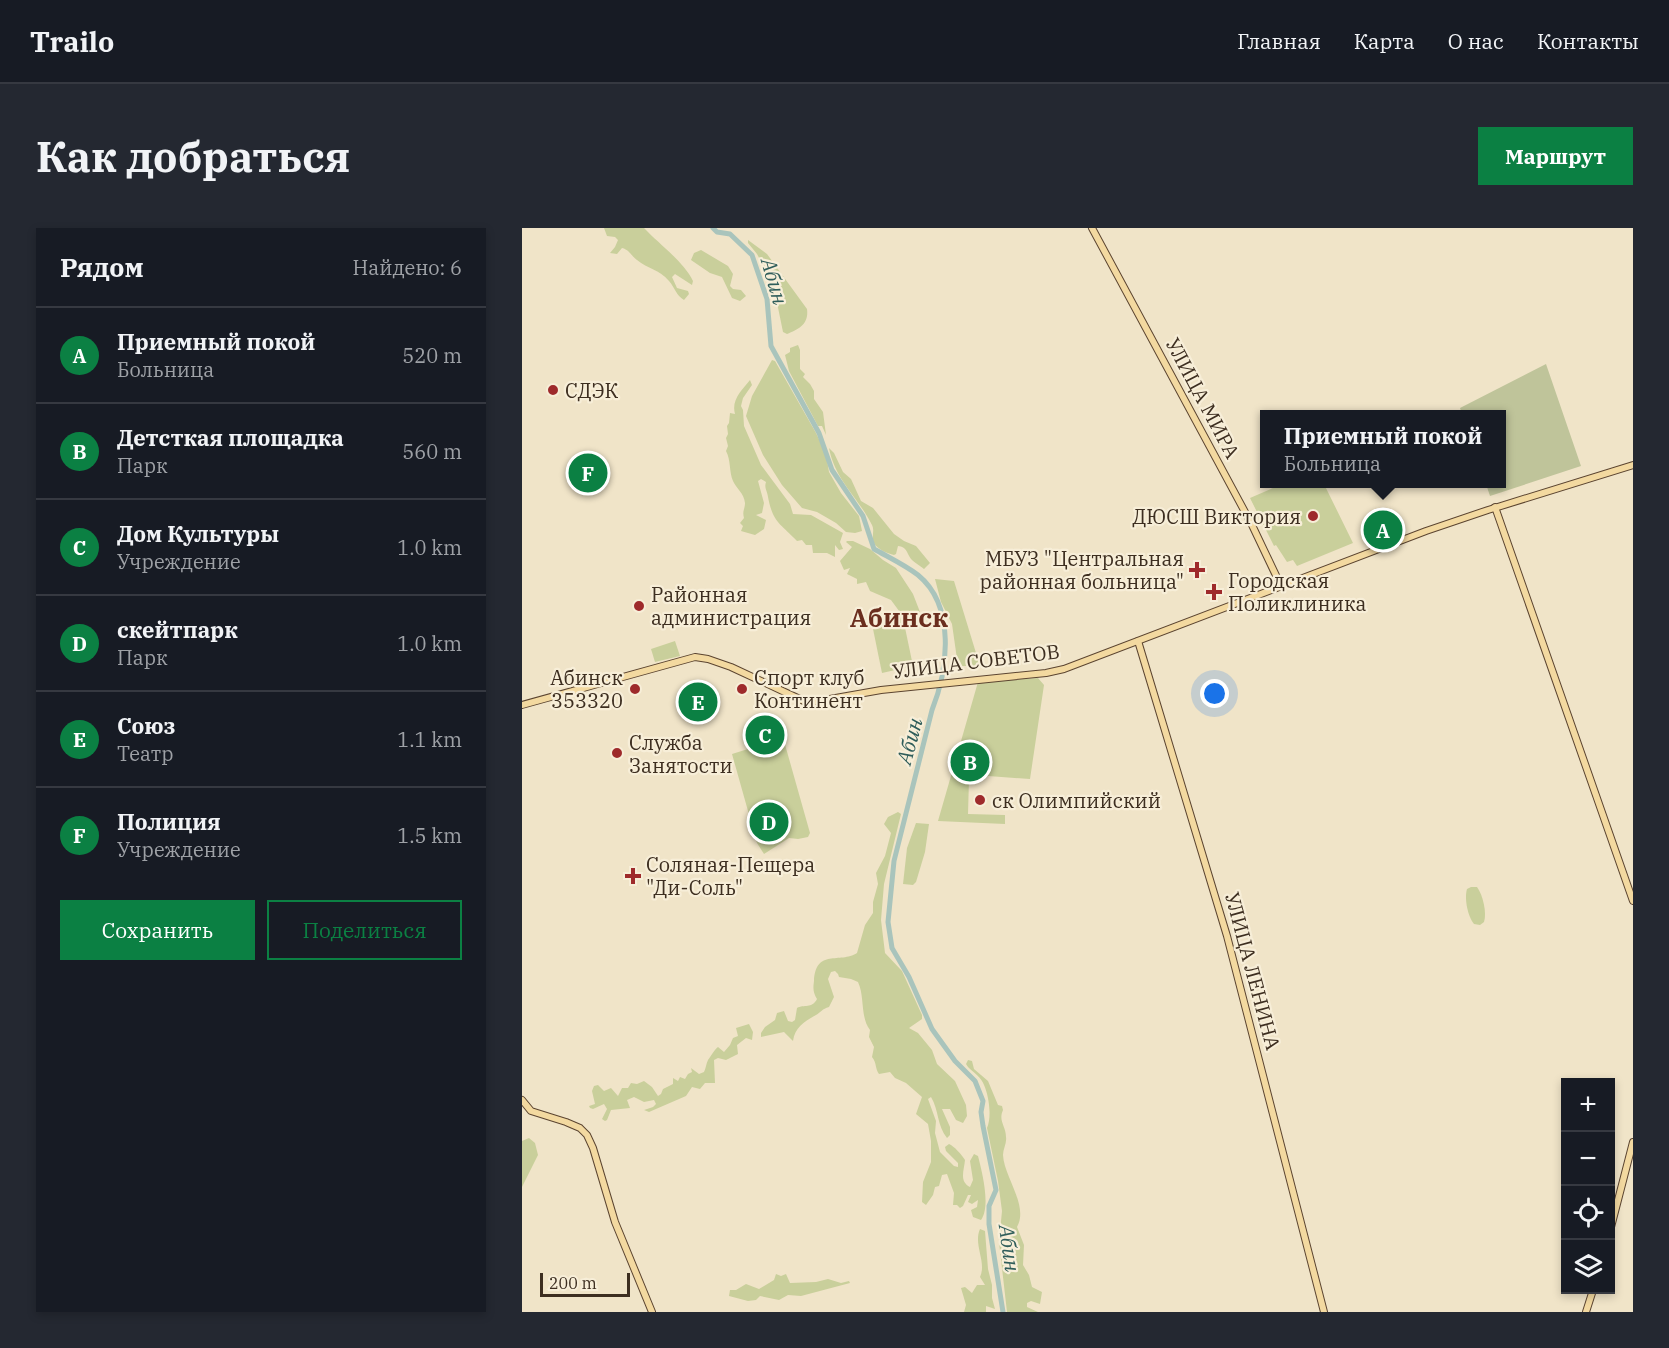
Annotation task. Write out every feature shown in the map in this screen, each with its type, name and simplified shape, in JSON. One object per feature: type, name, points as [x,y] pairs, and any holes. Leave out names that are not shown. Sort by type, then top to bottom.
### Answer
[{"type":"main road","name":"УЛИЦА МИРА","points":[[1092,228],[1252,525],[1281,586]]},
{"type":"main road","name":"УЛИЦА СОВЕТОВ","points":[[522,705],[696,657],[731,667],[806,702],[929,684],[1052,672],[1495,507],[1633,465]]},
{"type":"main road","points":[[1495,507],[1633,901]]},
{"type":"main road","name":"УЛИЦА ЛЕНИНА","points":[[1138,641],[1227,936],[1324,1312]]},
{"type":"main road","points":[[522,1100],[531,1111],[566,1122],[580,1128],[587,1135],[615,1222],[652,1312]]},
{"type":"main road","points":[[1615,1218],[1633,1142]]},
{"type":"main road","points":[[1586,1312],[1592,1294]]},
{"type":"green space","points":[[604,228],[644,228],[677,260],[693,281],[692,285],[675,274],[672,277],[677,288],[688,291],[689,294],[684,300],[665,277],[641,263],[627,250],[622,248],[617,254],[610,253],[618,240],[607,236]]},
{"type":"green space","points":[[748,240],[767,254],[807,309],[805,322],[787,334],[783,332],[773,283]]},
{"type":"green space","points":[[701,250],[728,266],[733,274],[730,286],[741,290],[746,296],[740,301],[732,298],[722,277],[710,273],[691,260],[694,253]]},
{"type":"green space","points":[[798,345],[800,369],[805,374],[803,377],[814,391],[814,399],[823,412],[826,435],[822,426],[818,426],[789,371],[785,355],[790,352],[790,348]]},
{"type":"green space","points":[[772,360],[775,361],[816,433],[826,454],[829,472],[841,493],[859,516],[862,531],[846,532],[817,512],[802,508],[782,485],[763,455],[746,416],[752,396]]},
{"type":"green space","points":[[1546,364],[1581,466],[1490,496],[1487,488],[1506,488],[1506,410],[1461,410],[1460,408]]},
{"type":"green space","points":[[750,380],[752,385],[743,398],[741,406],[744,426],[761,465],[790,504],[793,514],[811,515],[843,533],[840,542],[843,549],[839,550],[835,545],[835,557],[827,553],[813,553],[812,545],[806,545],[802,540],[797,541],[782,526],[772,512],[765,488],[766,482],[761,479],[758,481],[764,503],[762,513],[756,515],[766,520],[764,529],[755,535],[741,531],[743,526],[740,523],[744,518],[745,503],[734,484],[726,451],[728,446],[726,438],[730,413],[735,414],[736,400]]},
{"type":"green space","points":[[829,448],[843,472],[851,479],[861,501],[873,508],[894,534],[916,546],[930,563],[924,569],[911,559],[903,547],[898,546],[894,555],[883,551],[876,545],[873,541],[872,525],[836,470]]},
{"type":"green space","points":[[1273,488],[1326,488],[1353,543],[1297,566],[1293,560],[1287,562],[1276,545],[1274,546],[1250,498]]},
{"type":"green space","points":[[847,541],[853,541],[870,549],[896,568],[913,594],[920,612],[902,615],[891,600],[870,591],[866,582],[857,584],[857,579],[847,574],[850,568],[844,570],[840,561],[852,547]]},
{"type":"green space","points":[[935,579],[954,581],[980,666],[958,666],[952,624],[941,602]]},
{"type":"green space","points":[[903,618],[913,666],[882,673],[872,624]]},
{"type":"green space","points":[[675,641],[680,656],[655,662],[651,649]]},
{"type":"green space","points":[[1038,678],[1044,685],[1030,779],[975,775],[969,779],[968,814],[1005,815],[1005,824],[938,821],[978,682]]},
{"type":"green space","points":[[784,741],[810,833],[808,837],[789,838],[764,854],[757,843],[732,754],[770,742]]},
{"type":"green space","points":[[898,812],[901,814],[884,884],[881,920],[885,953],[902,971],[922,1015],[922,1019],[909,1028],[918,1033],[932,1050],[937,1064],[955,1081],[966,1105],[967,1116],[963,1123],[956,1120],[950,1109],[942,1109],[950,1127],[950,1135],[947,1138],[941,1128],[934,1102],[931,1097],[928,1099],[936,1121],[935,1133],[940,1152],[958,1167],[958,1163],[945,1147],[949,1144],[960,1153],[965,1160],[963,1179],[970,1187],[973,1180],[970,1161],[974,1154],[978,1156],[986,1198],[981,1220],[973,1217],[971,1210],[977,1207],[978,1200],[972,1204],[968,1202],[971,1195],[968,1195],[960,1208],[953,1205],[954,1193],[947,1174],[942,1175],[939,1186],[935,1187],[926,1205],[922,1202],[923,1182],[931,1162],[931,1141],[928,1124],[916,1114],[922,1097],[890,1072],[879,1074],[872,1057],[874,1047],[869,1037],[870,1030],[865,1019],[858,982],[839,977],[835,971],[831,972],[828,979],[834,997],[829,1007],[801,1025],[793,1041],[784,1032],[761,1037],[765,1027],[775,1020],[777,1013],[784,1011],[788,1021],[792,1022],[795,1020],[797,1008],[815,1002],[817,999],[814,984],[819,964],[857,953],[865,925],[873,913],[873,902],[878,884],[876,873],[885,856],[891,833],[884,824],[888,817]]},
{"type":"green space","points":[[916,823],[929,824],[925,852],[916,882],[913,885],[903,884],[907,848]]},
{"type":"green space","points":[[1471,887],[1477,887],[1484,904],[1485,918],[1480,925],[1474,924],[1467,908],[1466,893]]},
{"type":"green space","points":[[749,1024],[753,1032],[752,1040],[746,1038],[737,1045],[738,1054],[726,1060],[718,1058],[714,1060],[715,1083],[705,1083],[700,1089],[692,1087],[686,1096],[649,1112],[644,1110],[656,1104],[654,1100],[644,1102],[634,1097],[627,1100],[630,1108],[611,1110],[605,1121],[602,1119],[607,1109],[604,1104],[590,1108],[589,1106],[595,1104],[592,1091],[594,1086],[598,1085],[604,1091],[611,1088],[618,1096],[622,1088],[628,1088],[631,1083],[637,1084],[644,1081],[658,1096],[663,1089],[673,1084],[673,1078],[678,1081],[680,1077],[685,1079],[692,1072],[691,1068],[699,1074],[704,1072],[708,1060],[717,1048],[724,1052],[733,1038],[738,1036],[736,1028]]},
{"type":"green space","points":[[968,1060],[972,1061],[974,1069],[988,1081],[998,1105],[1002,1106],[1002,1120],[1006,1133],[1004,1164],[1020,1210],[1017,1227],[1024,1245],[1023,1265],[1032,1287],[1042,1292],[1040,1304],[1031,1301],[1027,1303],[1027,1307],[1038,1312],[1007,1312],[999,1242],[1002,1211],[987,1128],[990,1112],[983,1082],[968,1067],[966,1064]]},
{"type":"green space","points":[[529,1138],[535,1143],[538,1155],[522,1187],[522,1141]]},
{"type":"green space","points":[[980,1229],[985,1231],[988,1269],[995,1309],[986,1306],[986,1312],[964,1312],[966,1305],[961,1288],[965,1287],[972,1293],[977,1285],[985,1285],[980,1277],[982,1265],[978,1235]]},
{"type":"green space","points":[[776,1274],[781,1276],[786,1274],[790,1283],[828,1279],[850,1283],[801,1296],[788,1295],[779,1300],[760,1296],[756,1300],[748,1301],[729,1296],[730,1290],[736,1290],[746,1284],[759,1289],[774,1280]]},
{"type":"waterway","name":"Абин","points":[[713,228],[717,232],[730,234],[752,255],[767,299],[771,346],[819,433],[832,470],[863,516],[874,549],[918,575],[930,588],[943,621],[945,658],[942,676],[894,861],[888,922],[892,948],[909,977],[932,1029],[955,1061],[975,1081],[983,1101],[981,1112],[983,1126],[996,1190],[989,1206],[989,1224],[1003,1312]]},
{"type":"place","name":"СДЭК","points":[[553,390]]},
{"type":"place","name":"Полиция","points":[[588,473]]},
{"type":"place","name":"ДЮСШ Виктория","points":[[1313,516]]},
{"type":"place","name":"Приемный покой","points":[[1383,530]]},
{"type":"place","name":"МБУЗ \"Центральная районная больница\"","points":[[1197,570]]},
{"type":"place","name":"Городская Поликлиника","points":[[1214,592]]},
{"type":"place","name":"Районная администрация","points":[[639,606]]},
{"type":"place","name":"Абинск 353320","points":[[635,689]]},
{"type":"place","name":"Спорт клуб Континент","points":[[742,689]]},
{"type":"place","name":"Союз","points":[[698,702]]},
{"type":"place","name":"Дом Культуры","points":[[765,735]]},
{"type":"place","name":"Служба Занятости","points":[[617,753]]},
{"type":"place","name":"Детсткая площадка","points":[[970,762]]},
{"type":"place","name":"ск Олимпийский","points":[[980,800]]},
{"type":"place","name":"скейтпарк","points":[[769,822]]},
{"type":"place","name":"Соляная-Пещера \"Ди-Соль\"","points":[[633,876]]},
{"type":"district","name":"Абинск","points":[[899,617]]}]
